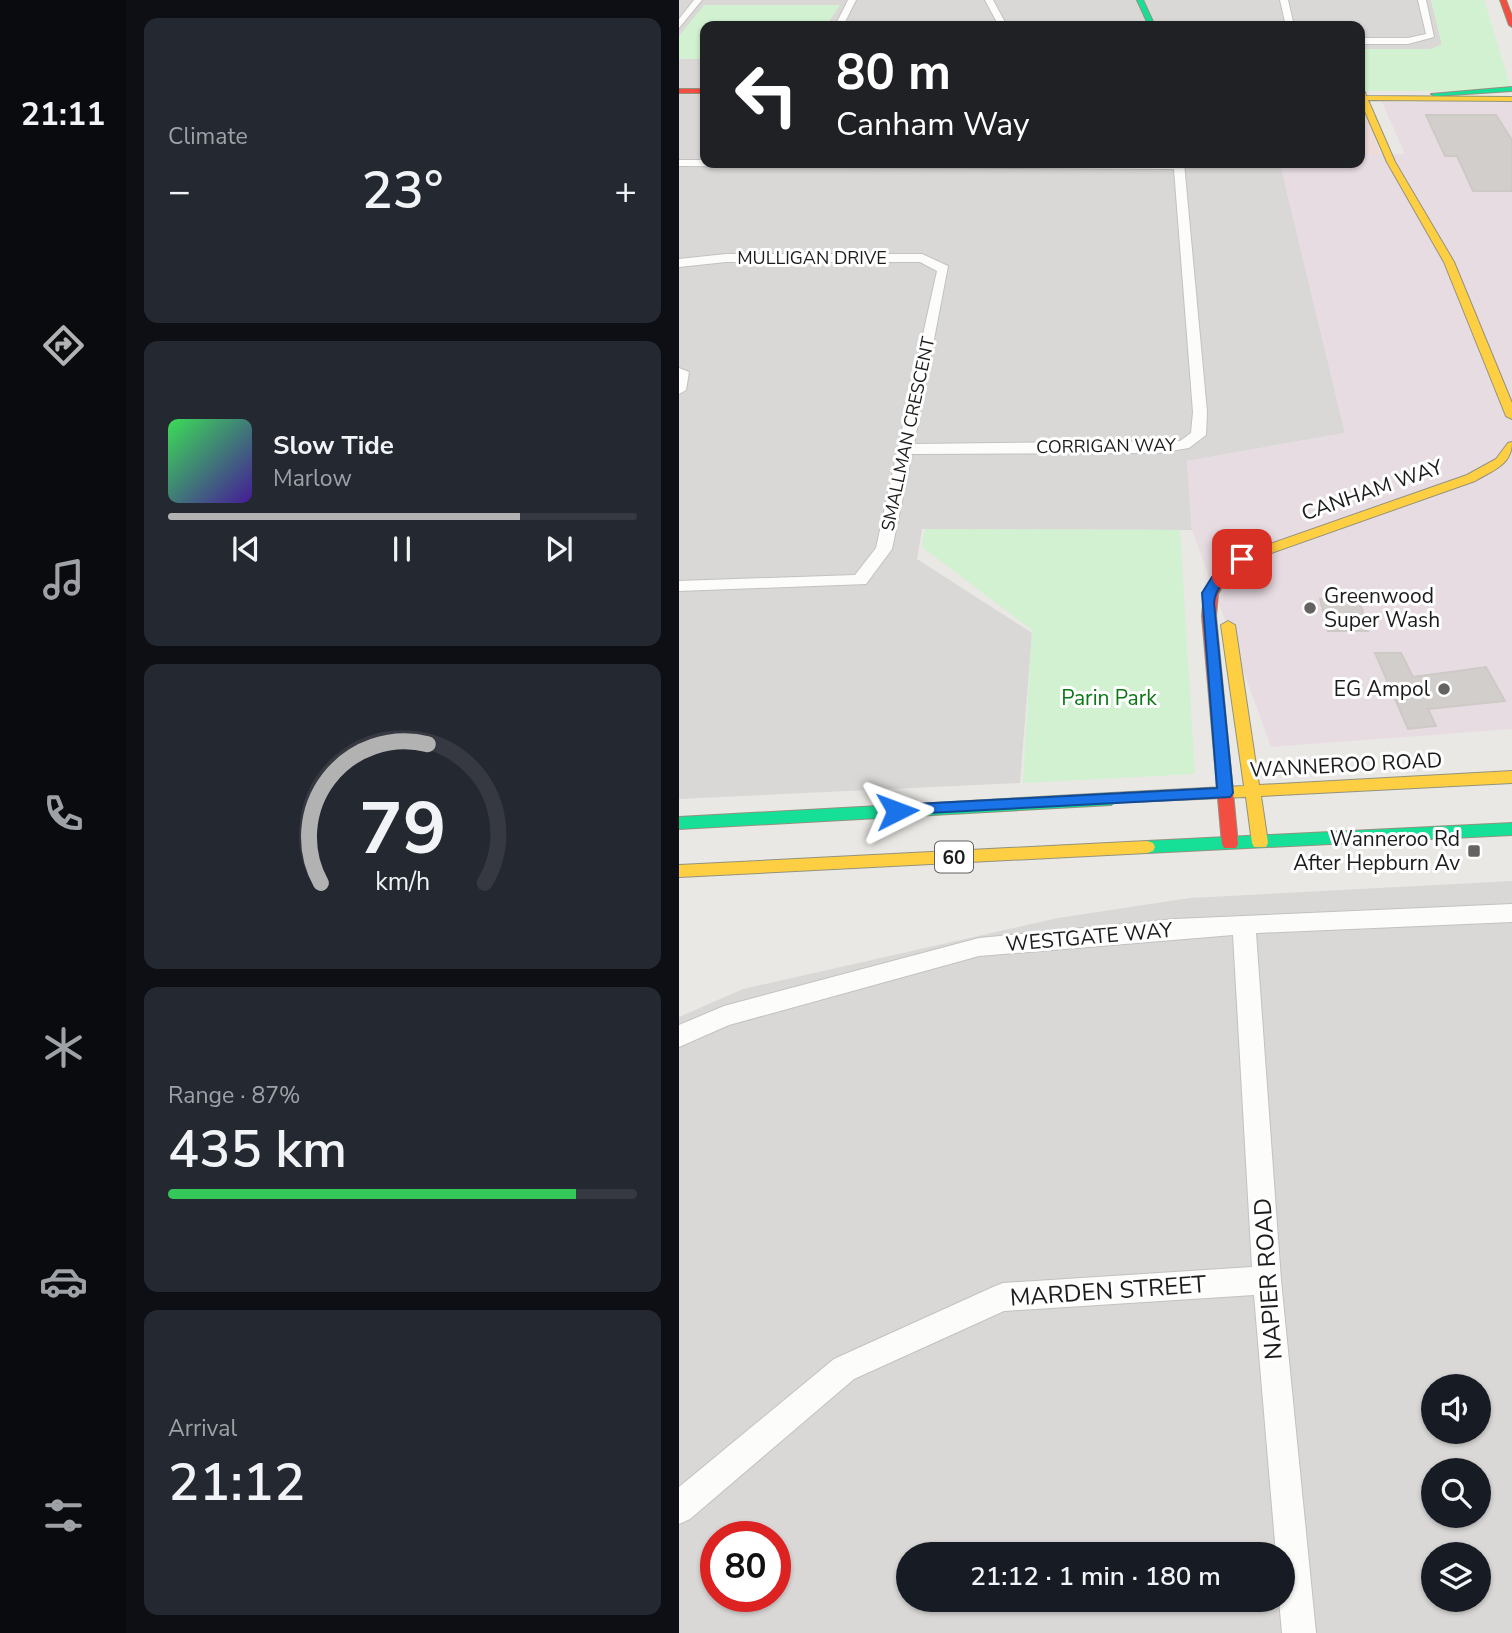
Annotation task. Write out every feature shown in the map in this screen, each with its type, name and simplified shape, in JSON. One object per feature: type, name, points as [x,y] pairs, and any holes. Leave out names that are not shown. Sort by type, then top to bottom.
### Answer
[{"type":"main road","points":[[1140,0],[1150,21]]},
{"type":"main road","points":[[1150,0],[1159,21]]},
{"type":"main road","points":[[1503,0],[1512,24]]},
{"type":"main road","points":[[679,93],[700,93]]},
{"type":"main road","points":[[1366,96],[1512,94]]},
{"type":"main road","points":[[1488,99],[1512,94]]},
{"type":"main road","points":[[1366,96],[1488,99],[1512,105]]},
{"type":"main road","points":[[1366,96],[1462,261],[1512,376]]},
{"type":"main road","points":[[1366,96],[1391,162],[1449,262],[1512,416]]},
{"type":"main road","name":"CANHAM WAY","points":[[1230,844],[1207,603],[1208,593],[1217,580],[1252,555],[1471,478],[1506,457],[1512,445]]},
{"type":"main road","name":"CANHAM WAY","points":[[1260,843],[1254,792],[1241,729],[1226,608],[1232,589],[1248,574],[1274,561],[1464,495],[1493,483],[1512,470]]},
{"type":"main road","name":"WANNEROO ROAD","points":[[679,823],[1512,777]]},
{"type":"main road","name":"60","points":[[679,870],[1512,829]]},
{"type":"street","points":[[679,25],[698,0]]},
{"type":"street","points":[[842,21],[852,0]]},
{"type":"street","points":[[989,0],[1000,21]]},
{"type":"street","points":[[1284,0],[1289,21]]},
{"type":"street","points":[[1365,41],[1408,41],[1431,35],[1422,0]]},
{"type":"street","points":[[679,163],[700,163]]},
{"type":"street","name":"CORRIGAN WAY","points":[[905,449],[1158,448],[1184,445],[1198,435],[1200,412],[1179,168]]},
{"type":"street","name":"MULLIGAN DRIVE","points":[[679,263],[726,258],[922,258],[944,269]]},
{"type":"street","name":"SMALLMAN CRESCENT","points":[[679,586],[860,580],[884,549],[944,269]]},
{"type":"street","points":[[679,372],[682,372],[679,390]]},
{"type":"street","name":"WESTGATE WAY","points":[[679,1036],[724,1016],[979,947],[1244,925],[1512,913]]},
{"type":"street","name":"NAPIER ROAD","points":[[1244,925],[1267,1280],[1299,1633]]},
{"type":"street","name":"MARDEN STREET","points":[[679,1508],[844,1369],[1003,1297],[1267,1280]]},
{"type":"shaded area","points":[[679,0],[1431,0],[1442,45],[1431,49],[1365,49],[1365,21],[700,21],[700,168],[1281,168],[1345,433],[1187,461],[1192,530],[922,529],[917,559],[1032,633],[1020,783],[679,799]]},
{"type":"shaded area","points":[[1382,102],[1512,102],[1512,729],[1271,747],[1192,530],[1187,461],[1345,433],[1281,168],[1365,168],[1365,155],[1405,154]]},
{"type":"shaded area","points":[[1365,111],[1381,155],[1365,155]]},
{"type":"shaded area","points":[[1512,881],[1512,1633],[679,1633],[679,1017],[743,989],[1058,918],[1190,898]]},
{"type":"green space","points":[[1431,0],[1484,0],[1512,91],[1365,91],[1365,49],[1431,49],[1442,44]]},
{"type":"green space","points":[[704,5],[840,5],[829,21],[700,21],[700,59],[679,59],[679,36]]},
{"type":"green space","name":"Parin Park","points":[[925,529],[1180,530],[1195,774],[1023,783],[1032,630],[922,547]]},
{"type":"building","points":[[1426,115],[1496,115],[1512,140],[1512,191],[1473,191],[1457,156],[1445,156]]},
{"type":"building","points":[[1359,598],[1368,631],[1328,631],[1320,599]]},
{"type":"building","name":"EG Ampol","points":[[1375,653],[1401,653],[1413,677],[1486,667],[1505,701],[1428,709],[1436,726],[1408,729]]},
{"type":"traffic: fast","points":[[1140,0],[1150,21]]},
{"type":"traffic: fast","points":[[1435,94],[1512,89]]},
{"type":"traffic: fast","points":[[679,823],[1111,799]]},
{"type":"traffic: fast","points":[[1147,847],[1512,829]]},
{"type":"traffic: slow","points":[[1365,98],[1512,99]]},
{"type":"traffic: slow","points":[[1365,101],[1391,162],[1449,262],[1512,416]]},
{"type":"traffic: slow","points":[[1224,573],[1252,555],[1471,478],[1500,461],[1512,445]]},
{"type":"traffic: slow","points":[[1228,625],[1260,843]]},
{"type":"traffic: slow","points":[[1111,799],[1512,777]]},
{"type":"traffic: slow","points":[[679,871],[1147,847]]},
{"type":"traffic: jam","points":[[1503,0],[1512,25]]},
{"type":"traffic: jam","points":[[679,91],[700,91]]},
{"type":"traffic: jam","points":[[1224,573],[1211,594],[1209,616],[1230,844]]},
{"type":"place","name":"Greenwood Super Wash","points":[[1310,608]]},
{"type":"place","name":"EG Ampol","points":[[1444,689]]},
{"type":"place","name":"Wanneroo Rd After Hepburn Av","points":[[1474,851]]},
{"type":"route","points":[[897,811],[1225,793],[1207,603],[1208,593],[1217,580],[1242,559]]}]
